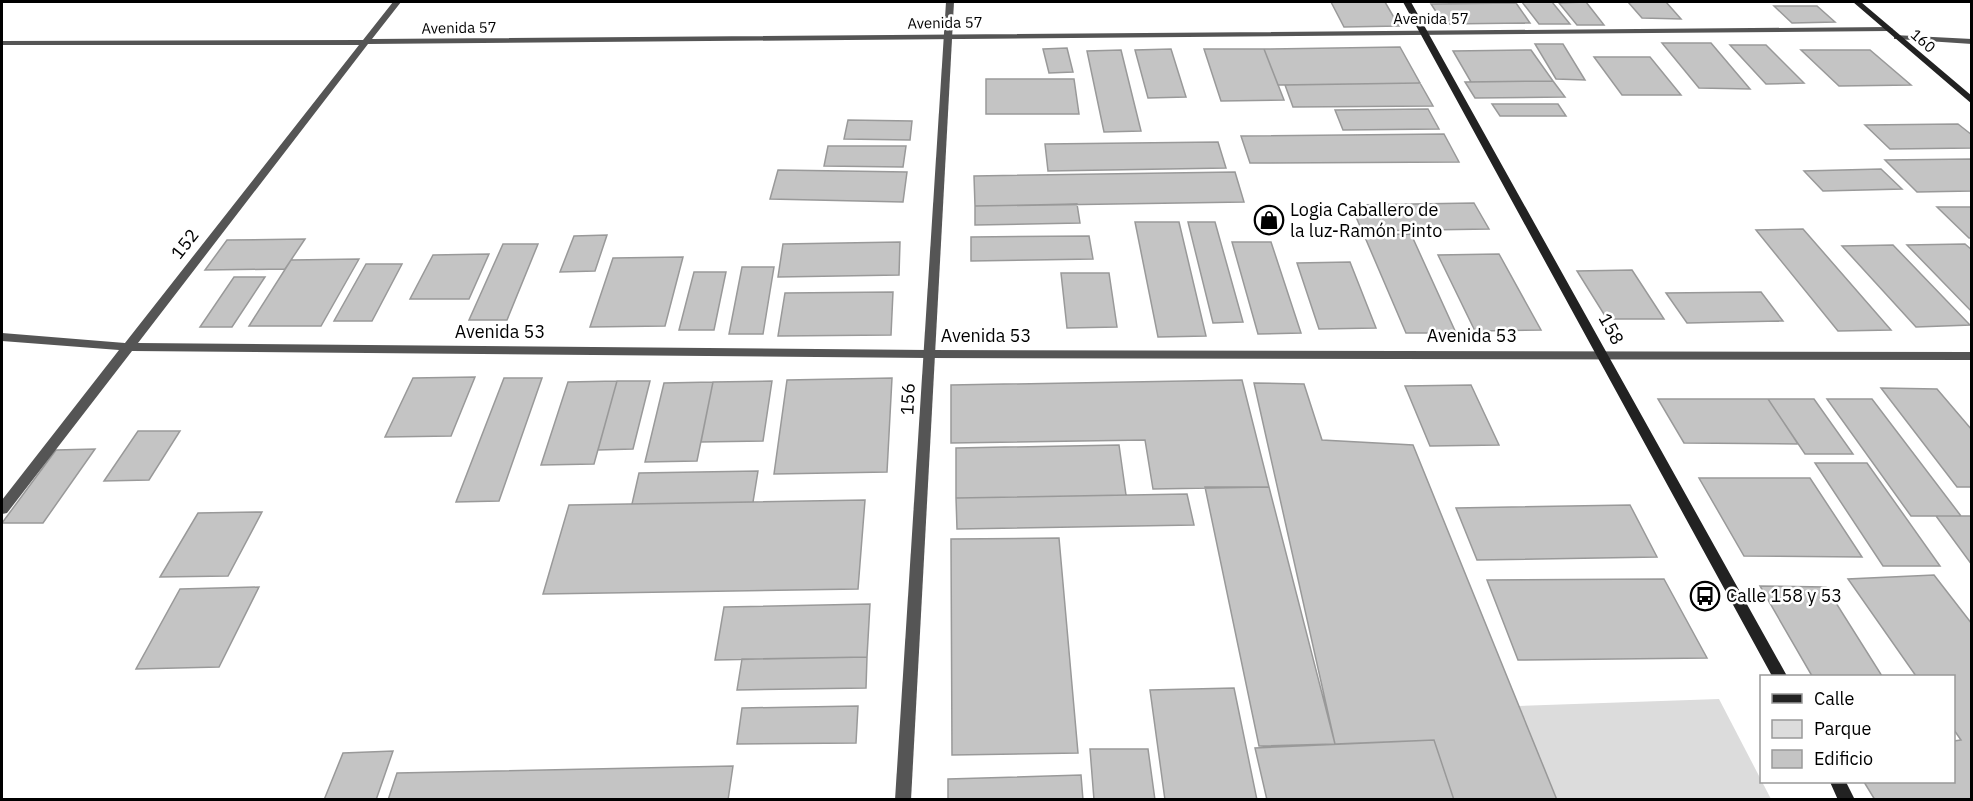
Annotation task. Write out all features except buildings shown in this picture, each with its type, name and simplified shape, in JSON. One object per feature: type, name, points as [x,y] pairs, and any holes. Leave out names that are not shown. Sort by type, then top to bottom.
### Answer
[{"type":"main road","name":"158","points":[[1407,2],[1779,675]]},
{"type":"main road","name":"160","points":[[1857,2],[1971,101]]},
{"type":"main road","points":[[1838,783],[1847,800]]},
{"type":"street","name":"152","points":[[2,509],[397,2]]},
{"type":"street","name":"156","points":[[903,800],[946,36],[950,2]]},
{"type":"street","name":"Avenida 57","points":[[2,43],[1889,30]]},
{"type":"street","points":[[1897,37],[1971,42]]},
{"type":"street","name":"Avenida 53","points":[[2,337],[126,347],[928,354],[1971,356]]},
{"type":"green space","points":[[1719,699],[1760,778],[1760,783],[1763,783],[1771,799],[1557,799],[1518,706]]},
{"type":"place","name":"Logia Caballero de la luz-Ramón Pinto","points":[[1269,220]]},
{"type":"place","name":"Calle 158 y 53","points":[[1705,596]]}]
